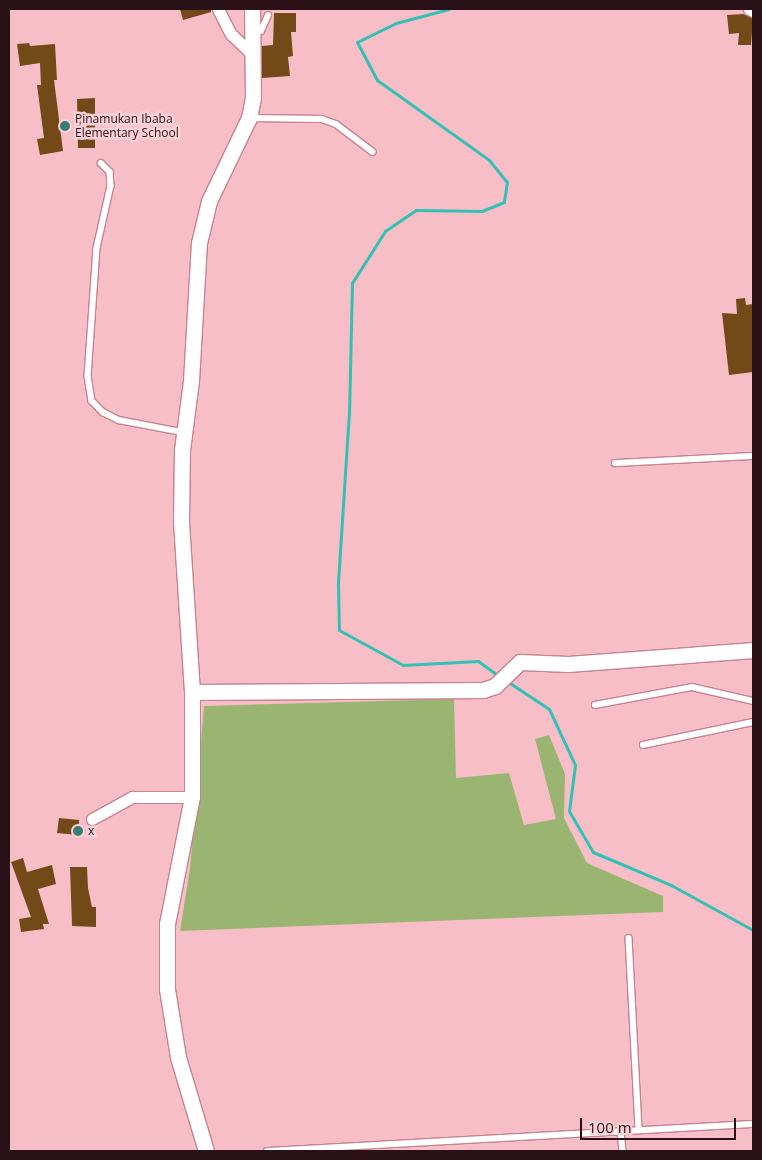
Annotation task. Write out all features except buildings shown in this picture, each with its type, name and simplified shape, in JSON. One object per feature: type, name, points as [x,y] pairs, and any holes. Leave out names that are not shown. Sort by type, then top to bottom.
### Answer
[{"type":"street","points":[[218,9],[231,34],[252,54]]},
{"type":"street","points":[[206,1151],[178,1057],[166,980],[167,924],[192,796],[192,692],[181,520],[184,433],[203,220],[249,118],[253,98],[252,9]]},
{"type":"street","points":[[192,692],[483,690],[522,662],[568,664],[753,650]]},
{"type":"street","points":[[92,819],[132,797],[192,796]]},
{"type":"lane","points":[[252,34],[261,31],[268,15]]},
{"type":"lane","points":[[249,118],[322,119],[336,124],[373,152]]},
{"type":"lane","points":[[101,163],[110,172],[111,186],[97,248],[88,376],[92,401],[103,412],[119,420],[184,433]]},
{"type":"lane","points":[[615,463],[753,456]]},
{"type":"lane","points":[[595,705],[692,687],[753,701]]},
{"type":"lane","points":[[643,745],[753,722]]},
{"type":"lane","points":[[629,938],[640,1130]]},
{"type":"lane","points":[[267,1151],[753,1124]]},
{"type":"lane","points":[[622,1132],[623,1151]]},
{"type":"green space","points":[[454,699],[456,778],[509,773],[524,825],[556,819],[535,739],[549,735],[565,774],[564,818],[587,863],[663,896],[663,912],[180,931],[190,868],[204,706]]},
{"type":"waterway","points":[[449,9],[396,23],[357,42],[377,80],[489,160],[507,182],[504,202],[482,211],[416,210],[385,231],[352,283],[349,412],[338,584],[339,630],[403,665],[478,661],[499,676]]},
{"type":"waterway","points":[[507,681],[549,709],[575,765],[569,811],[593,852],[671,885],[753,930]]},
{"type":"place","name":"Pinamukan Ibaba Elementary School","points":[[65,126]]},
{"type":"place","name":"x","points":[[78,831]]}]
